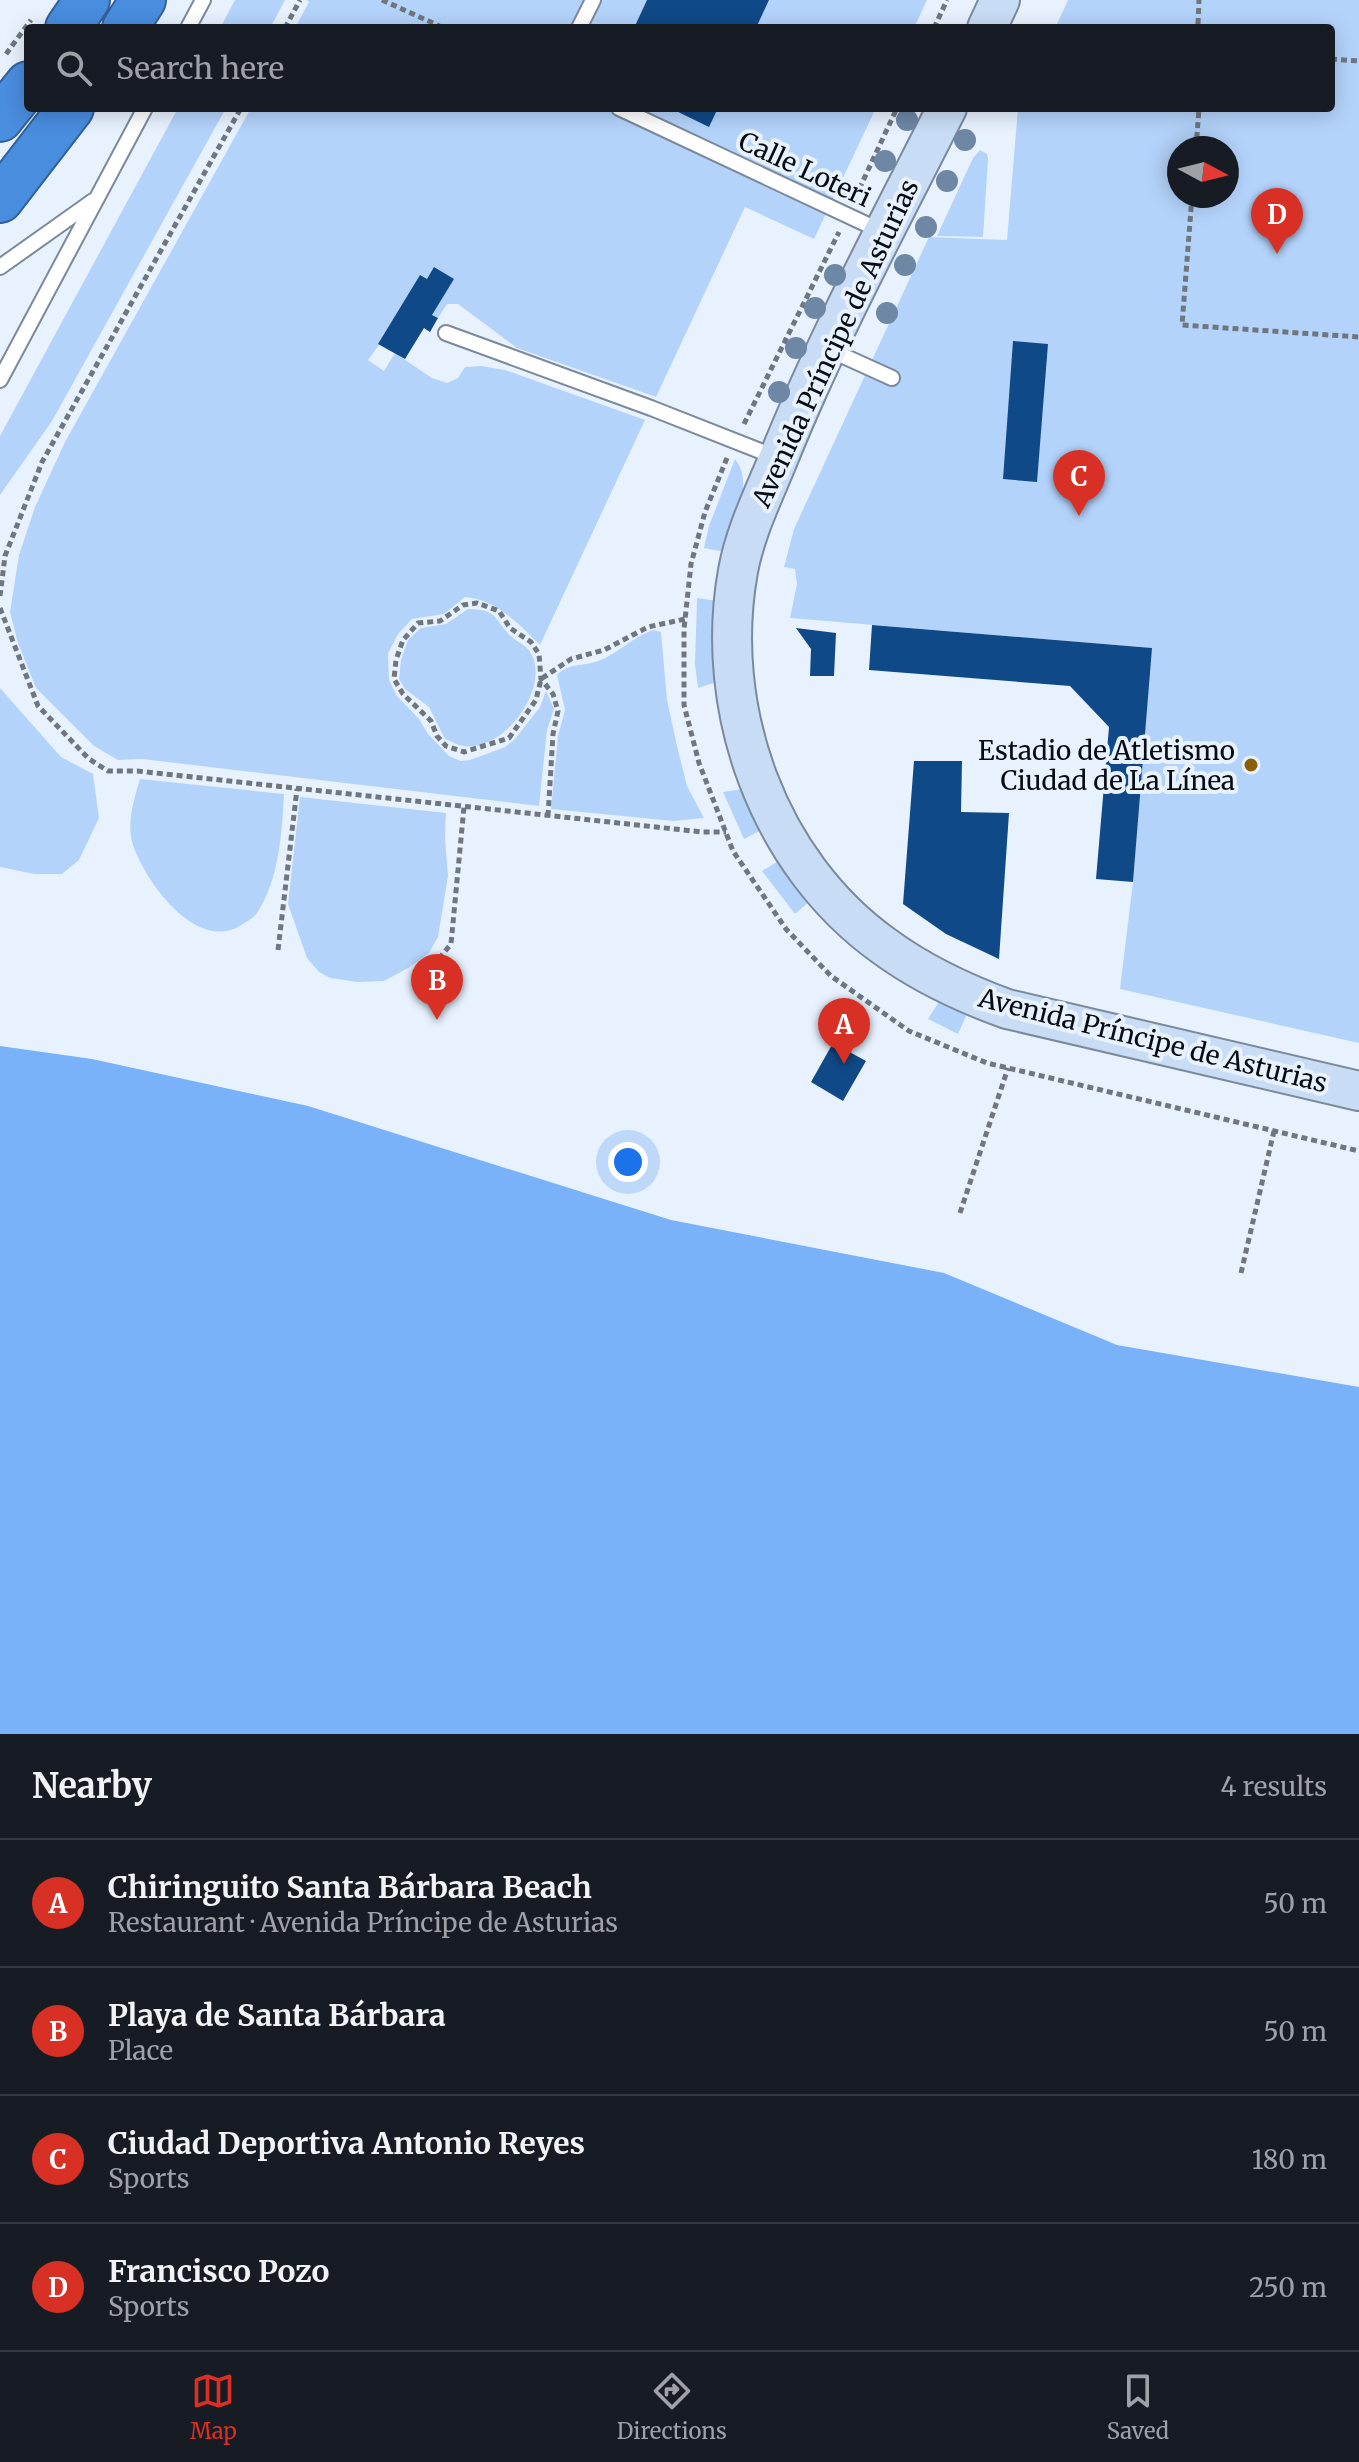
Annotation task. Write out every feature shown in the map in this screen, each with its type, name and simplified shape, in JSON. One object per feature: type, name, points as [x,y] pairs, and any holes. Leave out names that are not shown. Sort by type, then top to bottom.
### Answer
[{"type":"highway","points":[[53,19],[87,0]]},
{"type":"highway","points":[[128,24],[143,0]]},
{"type":"highway","points":[[0,119],[24,89]]},
{"type":"highway","points":[[0,200],[68,112]]},
{"type":"main road","points":[[989,24],[1000,0]]},
{"type":"main road","name":"Avenida Príncipe de Asturias","points":[[945,112],[884,232],[778,458],[750,527],[738,568],[732,643],[734,688],[744,733],[773,816],[816,882],[845,913],[910,964],[961,992],[1007,1009],[1359,1091]]},
{"type":"lane","points":[[190,24],[203,0]]},
{"type":"lane","points":[[581,24],[593,0]]},
{"type":"lane","points":[[0,380],[143,112]]},
{"type":"lane","name":"Calle Loteri","points":[[628,112],[884,232]]},
{"type":"lane","points":[[0,267],[96,198]]},
{"type":"lane","points":[[446,333],[778,458]]},
{"type":"lane","points":[[828,349],[892,378]]},
{"type":"path","points":[[287,24],[300,0]]},
{"type":"path","points":[[382,0],[435,24]]},
{"type":"path","points":[[936,24],[947,0]]},
{"type":"path","points":[[1198,24],[1199,0]]},
{"type":"path","points":[[0,62],[24,43]]},
{"type":"path","points":[[1335,59],[1359,61]]},
{"type":"path","points":[[0,596],[5,556],[42,462],[239,112]]},
{"type":"path","points":[[895,112],[736,441],[705,512],[691,564],[685,619],[684,705],[699,763],[733,851],[786,929],[831,976],[909,1031],[987,1063],[1359,1151]]},
{"type":"path","points":[[1197,136],[1199,112]]},
{"type":"path","points":[[1191,208],[1182,325],[1359,337]]},
{"type":"path","points":[[548,816],[553,734],[558,711],[553,694],[541,679],[539,654],[531,642],[510,628],[499,611],[477,603],[463,605],[440,621],[418,623],[403,640],[394,679],[403,694],[431,721],[437,736],[446,746],[464,752],[509,738],[536,700],[541,679],[571,659],[604,650],[648,627],[685,619]]},
{"type":"path","points":[[0,608],[38,706],[89,759],[108,771],[137,771],[702,832],[726,832]]},
{"type":"path","points":[[278,950],[297,789]]},
{"type":"path","points":[[420,982],[451,944],[464,807]]},
{"type":"path","points":[[960,1213],[1008,1068]]},
{"type":"path","points":[[1241,1273],[1274,1131]]},
{"type":"shaded area","points":[[235,0],[285,0],[272,24],[222,24]]},
{"type":"shaded area","points":[[307,0],[927,0],[916,24],[297,24],[309,2]]},
{"type":"shaded area","points":[[1068,0],[1359,0],[1359,1043],[1120,989],[1133,882],[1151,648],[790,618],[797,584],[795,569],[784,567],[794,529],[929,237],[1007,240],[1018,112],[1335,112],[1335,24],[1057,24]]},
{"type":"shaded area","points":[[176,112],[224,112],[52,421],[0,495],[0,436]]},
{"type":"shaded area","points":[[249,112],[874,112],[814,239],[745,207],[656,397],[517,348],[458,304],[447,304],[438,318],[432,315],[427,279],[368,360],[384,371],[395,353],[432,378],[447,383],[458,378],[465,367],[505,370],[645,420],[540,645],[497,608],[465,597],[444,614],[412,619],[398,634],[388,654],[389,680],[397,696],[449,756],[461,761],[505,747],[515,739],[540,707],[546,691],[554,709],[547,730],[539,806],[142,759],[118,760],[94,746],[36,688],[18,643],[10,612],[19,555],[35,507],[65,442]]},
{"type":"shaded area","points":[[980,150],[987,154],[988,159],[983,237],[937,236],[973,158]]},
{"type":"shaded area","points":[[735,459],[741,469],[743,492],[733,530],[725,552],[704,548],[709,526]]},
{"type":"shaded area","points":[[697,598],[718,601],[717,682],[698,688],[695,664]]},
{"type":"shaded area","points":[[468,609],[483,610],[495,617],[510,636],[531,652],[536,672],[527,703],[518,718],[492,740],[463,746],[445,739],[429,707],[405,689],[399,679],[408,640],[421,628],[446,624]]},
{"type":"shaded area","points":[[654,630],[661,632],[667,700],[687,786],[704,818],[674,821],[551,809],[558,736],[565,710],[557,675],[571,666],[605,658]]},
{"type":"shaded area","points":[[0,688],[61,757],[93,774],[99,818],[79,860],[62,874],[34,874],[0,867]]},
{"type":"shaded area","points":[[140,779],[284,794],[275,871],[264,900],[252,918],[226,931],[209,930],[192,923],[162,895],[149,878],[131,837],[132,812]]},
{"type":"shaded area","points":[[743,789],[763,829],[744,839],[723,792]]},
{"type":"shaded area","points":[[300,797],[446,813],[448,876],[438,937],[429,953],[384,981],[358,982],[330,978],[319,972],[307,958],[288,904]]},
{"type":"shaded area","points":[[780,860],[811,900],[795,914],[762,871]]},
{"type":"shaded area","points":[[940,1000],[967,1014],[958,1034],[928,1019]]},
{"type":"water","points":[[0,1046],[92,1059],[308,1106],[671,1220],[944,1273],[1117,1345],[1359,1387],[1359,1734],[0,1734]]},
{"type":"building","points":[[647,0],[769,0],[758,24],[636,24]]},
{"type":"building","points":[[678,112],[716,112],[709,127]]},
{"type":"building","points":[[434,267],[454,279],[432,315],[438,318],[430,332],[424,328],[405,359],[378,344],[420,275],[427,279]]},
{"type":"building","points":[[1013,341],[1048,344],[1037,482],[1003,479]]},
{"type":"building","points":[[872,625],[1152,648],[1133,882],[1096,879],[1109,727],[1070,686],[869,670]]},
{"type":"building","points":[[796,628],[836,633],[834,676],[810,676],[811,649]]},
{"type":"building","points":[[914,761],[962,761],[961,812],[1009,813],[999,959],[946,934],[903,904]]},
{"type":"building","points":[[833,1043],[866,1061],[843,1101],[811,1082]]},
{"type":"place","name":"Francisco Pozo","points":[[1277,254]]},
{"type":"place","name":"Ciudad Deportiva Antonio Reyes","points":[[1079,516]]},
{"type":"place","name":"Estadio de Atletismo Ciudad de La Línea","points":[[1251,765]]},
{"type":"place","name":"Playa de Santa Bárbara","points":[[437,1020]]},
{"type":"place","name":"Chiringuito Santa Bárbara Beach","points":[[844,1064]]}]
